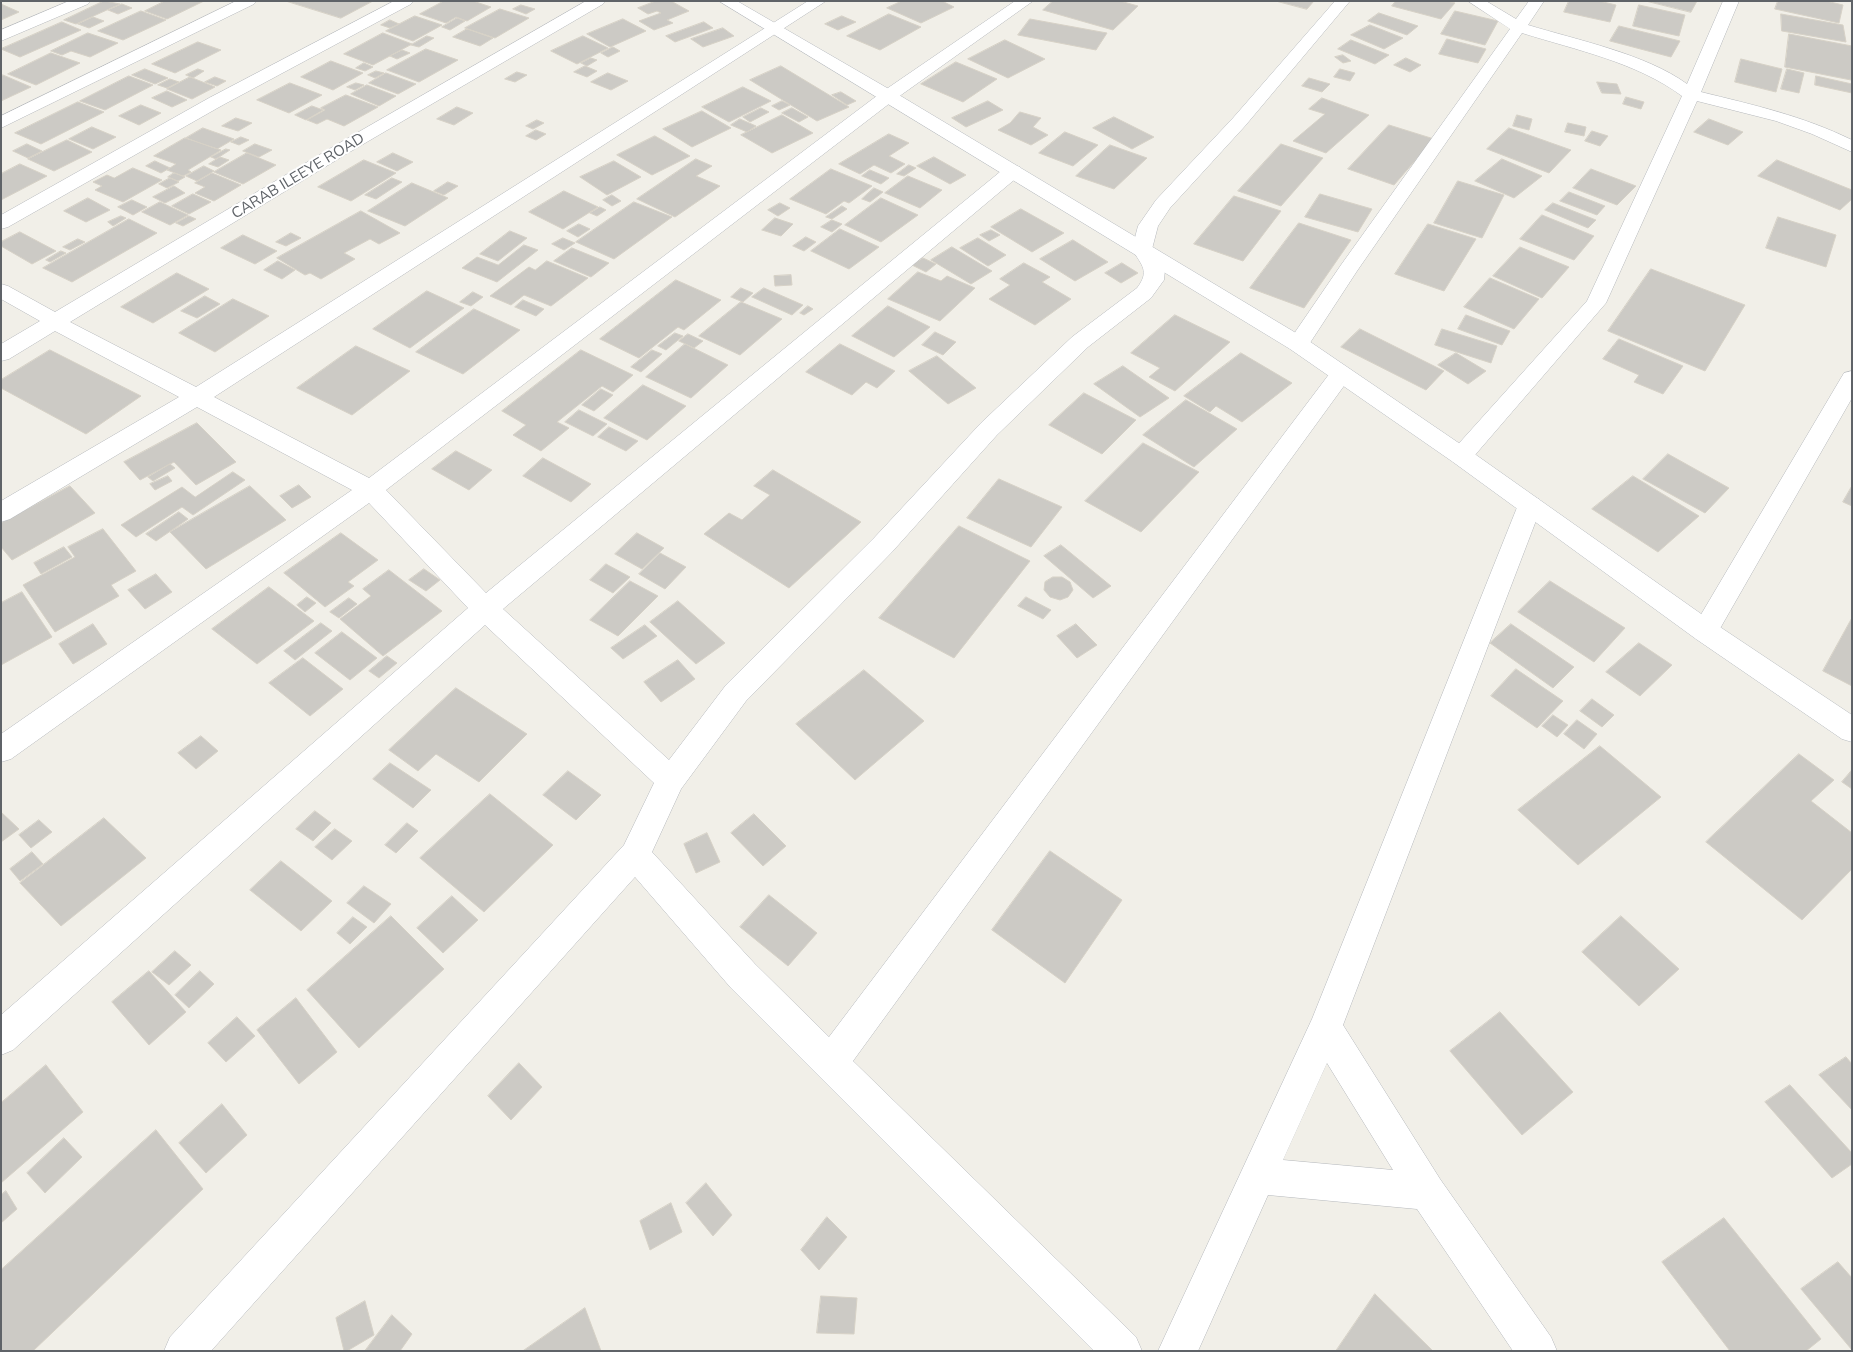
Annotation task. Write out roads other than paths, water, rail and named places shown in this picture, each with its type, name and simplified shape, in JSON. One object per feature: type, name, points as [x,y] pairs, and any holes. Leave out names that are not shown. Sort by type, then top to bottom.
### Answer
[{"type":"street","points":[[1,36],[83,1]]},
{"type":"street","points":[[1,123],[249,1]]},
{"type":"street","points":[[1,223],[215,102],[406,1]]},
{"type":"street","name":"CARAB ILEEYE ROAD","points":[[1,354],[333,154],[598,1]]},
{"type":"street","points":[[726,1],[775,28],[1298,344],[1461,456],[1705,631],[1852,730]]},
{"type":"street","points":[[1,513],[197,397],[819,1]]},
{"type":"street","points":[[1,750],[371,489],[888,96],[1026,1]]},
{"type":"street","points":[[184,1351],[635,855],[671,780],[736,693],[883,545],[989,429],[1080,342],[1144,293],[1154,280],[1155,270],[1142,249],[1148,226],[1163,204],[1239,122],[1342,1]]},
{"type":"street","points":[[1475,1],[1518,27],[1625,60],[1668,78],[1691,95],[1782,117],[1818,130],[1852,147]]},
{"type":"street","points":[[1298,344],[1348,269],[1537,1]]},
{"type":"street","points":[[1461,456],[1498,417],[1596,303],[1691,95],[1731,1]]},
{"type":"street","points":[[1,1038],[486,609],[1013,171]]},
{"type":"street","points":[[1,290],[42,313],[54,322],[371,489],[486,609],[671,780]]},
{"type":"street","points":[[831,1062],[1341,374]]},
{"type":"street","points":[[1705,631],[1852,378]]},
{"type":"street","points":[[1178,1351],[1325,1028],[1530,505]]},
{"type":"street","points":[[635,855],[743,976],[1122,1351]]},
{"type":"street","points":[[1325,1028],[1427,1192],[1537,1351]]},
{"type":"street","points":[[1257,1176],[1427,1192]]}]
